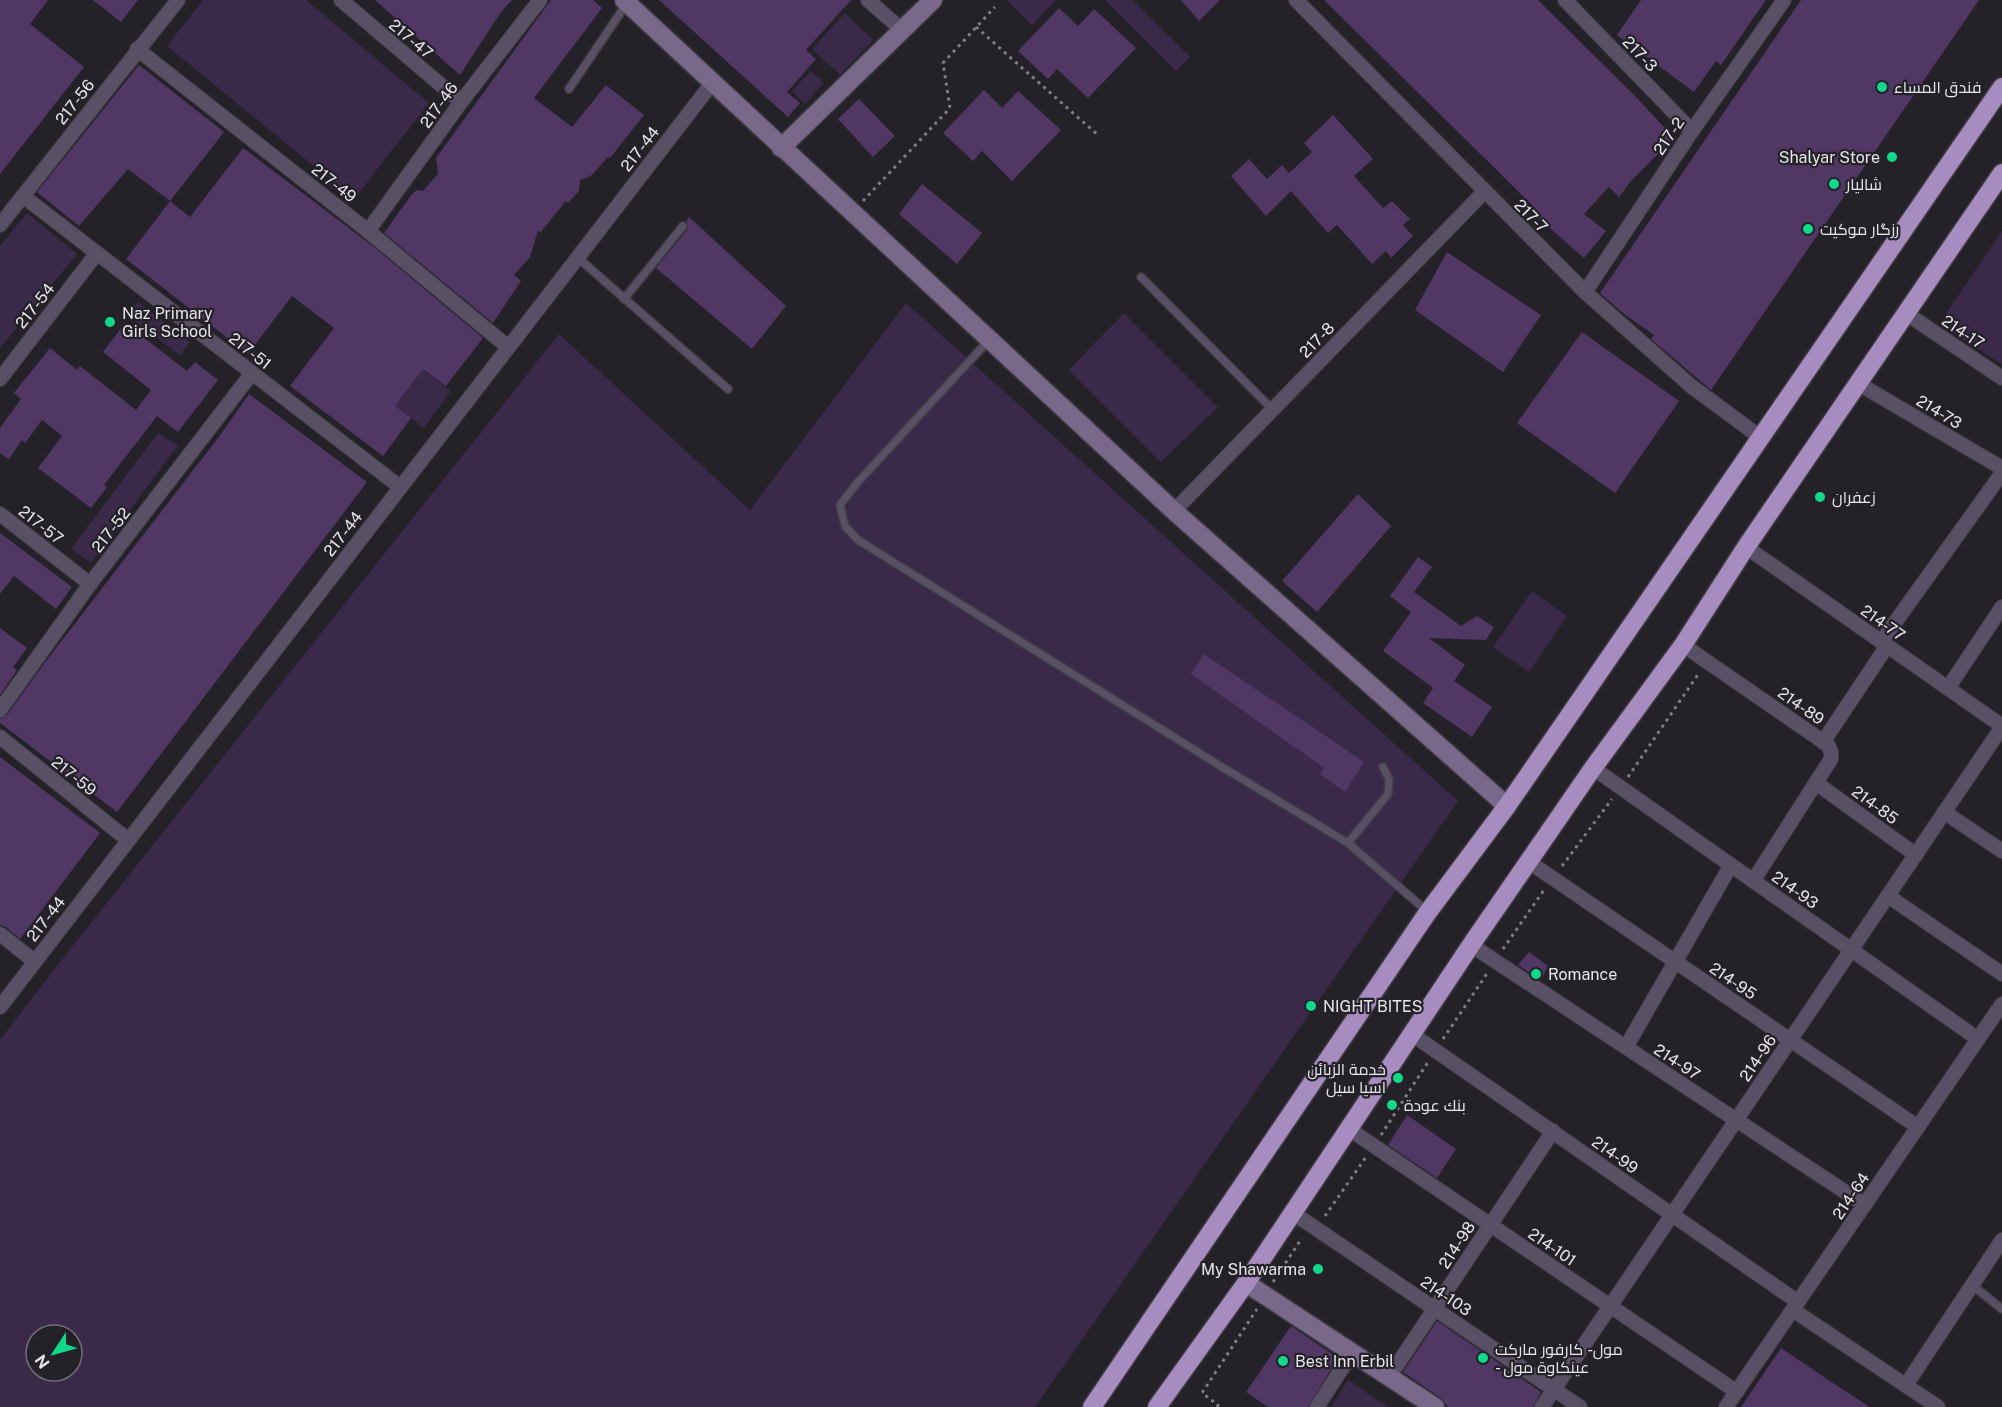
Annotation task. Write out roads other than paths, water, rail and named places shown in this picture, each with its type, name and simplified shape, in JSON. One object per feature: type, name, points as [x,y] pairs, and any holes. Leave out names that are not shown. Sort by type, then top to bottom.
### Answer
[{"type":"highway","points":[[1094,1405],[1175,1282],[1428,912],[1507,806],[2002,87]]},
{"type":"highway","points":[[1157,1407],[1246,1283],[1471,945],[1593,768],[1683,645],[1746,547],[2002,173]]},
{"type":"street","name":"217-56","points":[[0,225],[178,0]]},
{"type":"street","name":"217-47","points":[[341,0],[461,102]]},
{"type":"street","name":"217-46","points":[[368,231],[461,102],[540,0]]},
{"type":"street","points":[[868,0],[902,30]]},
{"type":"street","points":[[782,148],[933,0]]},
{"type":"street","name":"217-7","points":[[1296,0],[1585,292],[1691,386],[1760,437]]},
{"type":"street","name":"217-3","points":[[1565,0],[1692,131]]},
{"type":"street","name":"217-2","points":[[1585,292],[1692,131],[1784,0]]},
{"type":"street","points":[[625,1],[1174,511],[1507,806]]},
{"type":"street","name":"217-49","points":[[137,49],[368,231],[508,347]]},
{"type":"street","name":"217-44","points":[[0,1007],[712,82]]},
{"type":"street","name":"217-8","points":[[1174,511],[1484,192]]},
{"type":"street","name":"217-51","points":[[23,196],[400,487]]},
{"type":"street","name":"217-54","points":[[0,379],[97,253]]},
{"type":"street","name":"214-17","points":[[1907,314],[2002,378]]},
{"type":"street","name":"217-52","points":[[0,710],[90,584],[252,373]]},
{"type":"street","name":"214-73","points":[[1859,384],[2002,471]]},
{"type":"street","points":[[1823,742],[1884,644],[2002,471]]},
{"type":"street","name":"217-57","points":[[0,514],[90,584]]},
{"type":"street","name":"214-77","points":[[1746,547],[2002,726]]},
{"type":"street","points":[[1948,688],[2002,607]]},
{"type":"street","name":"214-89","points":[[1683,645],[1828,745],[1831,752],[1831,759],[1753,881]]},
{"type":"street","name":"214-96","points":[[1542,1407],[2002,726]]},
{"type":"street","name":"217-59","points":[[0,737],[128,840]]},
{"type":"street","name":"214-93","points":[[1593,768],[1978,1039]]},
{"type":"street","name":"214-85","points":[[1816,783],[1916,855]]},
{"type":"street","points":[[1944,812],[2002,851]]},
{"type":"street","name":"214-95","points":[[1529,862],[1918,1127]]},
{"type":"street","points":[[1626,1047],[1731,865]]},
{"type":"street","points":[[1888,896],[2002,974]]},
{"type":"street","points":[[0,934],[34,961]]},
{"type":"street","name":"214-97","points":[[1471,945],[1864,1205]]},
{"type":"street","name":"214-64","points":[[1726,1407],[2002,1004]]},
{"type":"street","name":"214-99","points":[[1413,1035],[1672,1214],[1938,1407]]},
{"type":"street","name":"214-101","points":[[1349,1129],[1737,1392]]},
{"type":"street","name":"214-98","points":[[1389,1377],[1552,1131]]},
{"type":"street","name":"214-103","points":[[1293,1213],[1580,1407]]},
{"type":"street","points":[[1906,1385],[2002,1240]]},
{"type":"street","points":[[1246,1283],[1435,1407]]},
{"type":"street","points":[[1317,1407],[1352,1353]]},
{"type":"lane","points":[[569,89],[625,1]]},
{"type":"lane","points":[[624,299],[683,226]]},
{"type":"lane","points":[[577,257],[728,389]]},
{"type":"lane","points":[[1141,276],[1272,409]]},
{"type":"lane","points":[[989,340],[857,483],[840,505],[845,526],[858,540],[1211,761],[1348,843],[1428,912]]},
{"type":"lane","points":[[1348,843],[1388,794],[1389,779],[1383,767]]},
{"type":"lane","points":[[1972,1285],[2002,1309]]},
{"type":"place","name":"فندق المساء","points":[[1882,87]]},
{"type":"place","name":"Shalyar Store","points":[[1892,157]]},
{"type":"place","name":"شاليار","points":[[1834,184]]},
{"type":"place","name":"رزگار موكيت","points":[[1808,229]]},
{"type":"place","name":"Naz Primary Girls School","points":[[110,322]]},
{"type":"place","name":"زعفران","points":[[1820,497]]},
{"type":"place","name":"Romance","points":[[1536,974]]},
{"type":"place","name":"NIGHT BITES","points":[[1311,1006]]},
{"type":"place","name":"خدمة الزبائن اسيا سيل","points":[[1398,1078]]},
{"type":"place","name":"بنك عودة","points":[[1392,1105]]},
{"type":"place","name":"My Shawarma","points":[[1318,1269]]},
{"type":"place","name":"مول - كارفور ماركت - عينكاوة مول","points":[[1483,1358]]},
{"type":"place","name":"Best Inn Erbil","points":[[1283,1361]]}]
